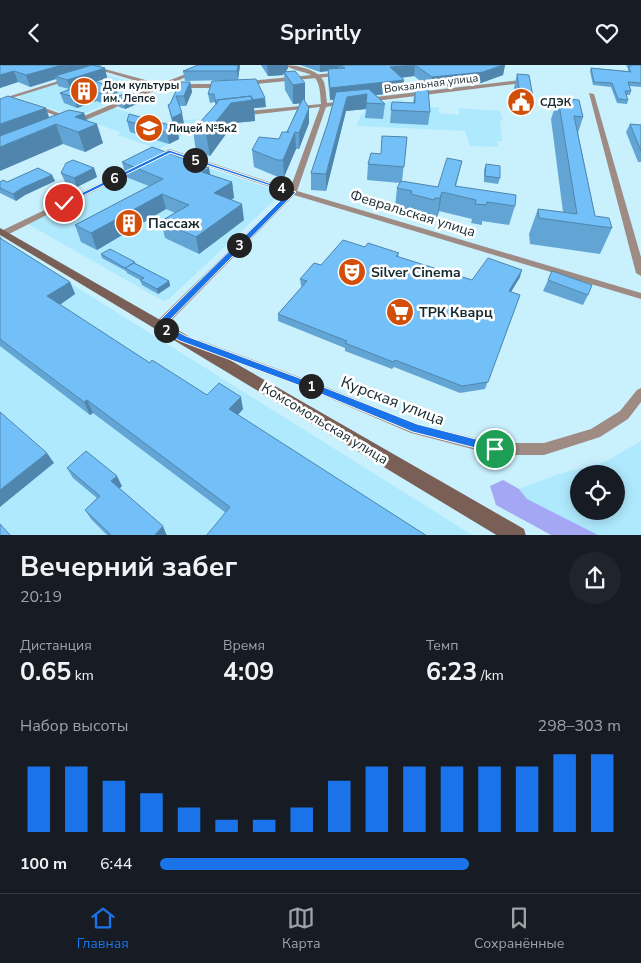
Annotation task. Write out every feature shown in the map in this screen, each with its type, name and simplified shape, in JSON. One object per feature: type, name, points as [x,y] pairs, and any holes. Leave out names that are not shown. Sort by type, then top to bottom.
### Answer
[{"type":"main road","name":"Комсомольская улица","points":[[2,231],[159,326],[517,535]]},
{"type":"street","points":[[85,65],[160,86],[217,86],[354,73]]},
{"type":"street","points":[[64,126],[214,65]]},
{"type":"street","points":[[159,326],[293,192],[323,106],[321,81],[313,73],[286,65]]},
{"type":"street","points":[[86,74],[110,66]]},
{"type":"street","points":[[20,100],[8,96],[77,77]]},
{"type":"street","name":"Вокзальная улица","points":[[362,101],[530,81]]},
{"type":"street","points":[[591,94],[641,273]]},
{"type":"street","points":[[232,115],[353,102]]},
{"type":"street","points":[[29,104],[76,121]]},
{"type":"street","name":"Февральская улица","points":[[2,231],[169,151],[293,192],[641,295]]},
{"type":"street","name":"Курская улица","points":[[183,339],[317,388],[416,429],[495,449],[544,449],[595,433],[624,415],[641,393]]},
{"type":"shaded area","points":[[96,72],[147,86],[79,116],[73,116],[19,98],[21,95]]},
{"type":"shaded area","points":[[401,100],[412,108],[439,107],[439,113],[459,115],[459,108],[500,111],[503,120],[500,122],[502,141],[497,141],[499,147],[470,146],[465,131],[357,126],[361,114],[385,111],[377,103]]},
{"type":"shaded area","name":"Лицей №5к2","points":[[114,108],[162,122],[198,119],[179,139],[158,149],[117,135],[122,133],[86,120]]},
{"type":"shaded area","points":[[168,155],[278,191],[281,194],[169,299],[163,301],[28,224]]},
{"type":"shaded area","points":[[0,253],[22,253],[472,535],[0,535]]},
{"type":"shaded area","points":[[641,441],[641,535],[598,535],[527,499],[519,489],[570,471],[570,520],[625,520],[625,465],[594,465],[605,462]]},
{"type":"shaded area","points":[[503,480],[519,489],[527,499],[598,535],[551,535],[496,505],[490,486]]},
{"type":"building","points":[[0,65],[62,65],[26,75],[14,71],[0,75]]},
{"type":"building","points":[[92,65],[105,68],[67,80],[55,76]]},
{"type":"building","points":[[198,65],[238,65],[237,71],[183,71]]},
{"type":"building","points":[[415,65],[390,67],[404,80],[330,88],[328,69],[345,68],[338,66]]},
{"type":"building","points":[[415,65],[503,65],[483,72],[432,77]]},
{"type":"building","points":[[630,65],[641,65],[641,83],[628,82],[631,91],[625,91],[628,100],[618,99],[612,83],[594,82],[591,68],[631,72],[628,67]]},
{"type":"building","points":[[295,71],[305,83],[293,85],[284,72]]},
{"type":"building","points":[[517,74],[529,75],[533,97],[520,95]]},
{"type":"building","points":[[256,79],[265,98],[252,100],[251,96],[217,100],[216,104],[214,94],[208,94],[212,81]]},
{"type":"building","points":[[94,81],[116,88],[103,94],[93,91],[74,97],[60,93]]},
{"type":"building","points":[[180,82],[190,82],[184,96],[176,96],[182,113],[172,118],[168,105]]},
{"type":"building","points":[[428,88],[430,112],[391,110],[392,102],[415,103],[415,89]]},
{"type":"building","points":[[369,89],[385,104],[366,103],[367,94],[347,97],[326,174],[311,173],[336,92]]},
{"type":"building","points":[[129,92],[134,94],[122,99],[116,97]]},
{"type":"building","points":[[8,96],[46,108],[0,124],[0,99]]},
{"type":"building","points":[[251,96],[253,100],[231,103],[206,134],[193,130],[218,102],[217,100]]},
{"type":"building","points":[[303,98],[309,108],[299,133],[295,132],[283,160],[277,160],[252,150],[259,137],[279,139],[282,132],[287,132]]},
{"type":"building","points":[[558,98],[579,100],[583,117],[574,116],[595,216],[609,218],[612,228],[539,218],[538,209],[577,214]]},
{"type":"building","points":[[69,110],[84,113],[75,117],[97,124],[78,132],[56,124],[0,147],[0,136]]},
{"type":"building","points":[[129,114],[177,127],[167,132],[127,121]]},
{"type":"building","points":[[630,124],[641,125],[641,151]]},
{"type":"building","points":[[382,136],[407,137],[404,167],[368,164],[371,153],[381,154]]},
{"type":"building","points":[[152,147],[209,168],[202,172],[232,182],[214,193],[242,204],[196,237],[161,221],[189,205],[162,194],[91,233],[75,225],[163,179],[122,162]]},
{"type":"building","points":[[447,158],[462,161],[455,186],[516,195],[515,206],[487,202],[486,205],[475,204],[476,200],[442,192],[440,198],[435,198],[434,200],[411,194],[412,191],[397,188],[401,181],[438,187]]},
{"type":"building","points":[[73,160],[94,168],[74,178],[61,173],[66,163]]},
{"type":"building","points":[[486,164],[500,166],[500,178],[485,176]]},
{"type":"building","points":[[38,168],[52,175],[13,194],[0,188],[0,182],[3,180],[7,182]]},
{"type":"building","points":[[0,238],[70,282],[47,296],[150,363],[152,360],[207,395],[219,383],[241,397],[229,409],[425,535],[207,535],[230,507],[87,400],[84,402],[0,339]]},
{"type":"building","name":"ТРК Кварц","points":[[343,240],[365,247],[368,243],[399,253],[396,256],[472,280],[488,258],[522,270],[509,291],[520,295],[488,382],[462,386],[395,360],[393,362],[345,343],[347,341],[278,314],[307,281],[300,279],[314,263],[321,265]]},
{"type":"building","points":[[110,249],[135,262],[125,268],[101,254]]},
{"type":"building","points":[[134,263],[169,281],[157,289],[140,280],[144,278],[125,268]]},
{"type":"building","points":[[552,271],[592,285],[588,295],[548,280]]},
{"type":"building","points":[[0,412],[47,453],[0,490]]},
{"type":"building","points":[[86,451],[117,476],[111,481],[163,526],[155,535],[111,535],[85,510],[100,496],[67,468]]},
{"type":"building","points":[[0,524],[10,535],[0,535]]},
{"type":"place","name":"Дом культуры им. Лепсе","points":[[84,91]]},
{"type":"place","name":"СДЭК","points":[[521,102]]},
{"type":"place","name":"Лицей №5к2","points":[[149,128]]},
{"type":"place","name":"Пассаж","points":[[129,223]]},
{"type":"place","name":"Silver Cinema","points":[[352,272]]},
{"type":"place","name":"ТРК Кварц","points":[[400,312]]},
{"type":"route","points":[[64,203],[169,151],[293,192],[159,326],[183,339],[317,388],[416,429],[495,449]]}]
